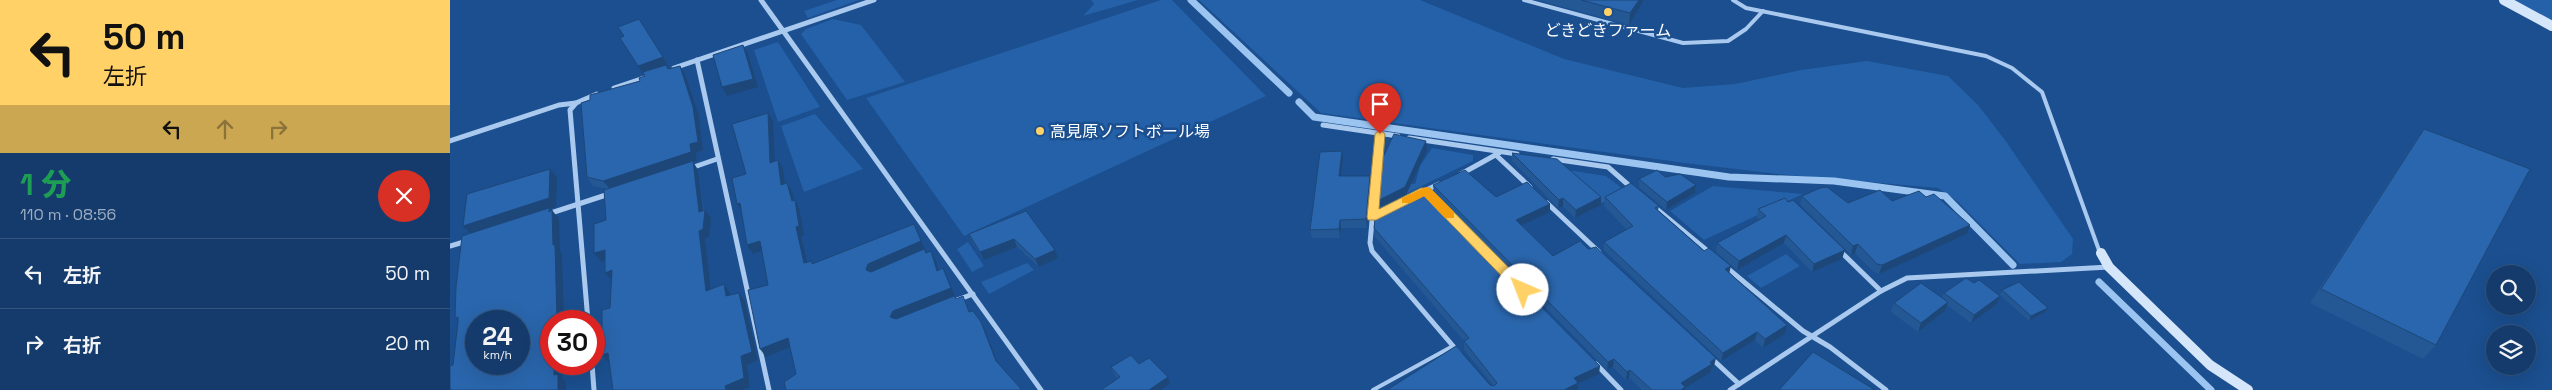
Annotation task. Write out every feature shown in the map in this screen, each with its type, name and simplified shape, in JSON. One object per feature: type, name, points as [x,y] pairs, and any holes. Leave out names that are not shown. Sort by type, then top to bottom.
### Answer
[{"type":"street","points":[[761,0],[1041,390]]},
{"type":"street","points":[[671,69],[874,0]]},
{"type":"street","points":[[2504,0],[2552,26]]},
{"type":"street","points":[[697,60],[717,148],[717,159],[769,390]]},
{"type":"street","points":[[608,90],[653,75]]},
{"type":"street","points":[[450,141],[560,105],[576,103],[599,93]]},
{"type":"street","points":[[576,103],[570,110],[570,116],[587,310]]},
{"type":"street","points":[[1323,125],[1498,154],[1527,156]]},
{"type":"street","points":[[1380,134],[1370,243],[1375,258],[1466,361]]},
{"type":"street","points":[[1452,178],[1498,154]]},
{"type":"street","points":[[1498,154],[1533,190]]},
{"type":"street","points":[[1546,158],[1608,168],[1638,193]]},
{"type":"street","points":[[680,171],[717,159]]},
{"type":"street","points":[[1417,195],[1443,182]]},
{"type":"street","points":[[1426,191],[1432,198]]},
{"type":"street","points":[[541,216],[615,192]]},
{"type":"street","points":[[1540,196],[1604,257]]},
{"type":"street","points":[[1645,199],[1713,256]]},
{"type":"street","points":[[1372,217],[1381,212]]},
{"type":"street","points":[[450,246],[477,237]]},
{"type":"street","points":[[1832,243],[1881,291]]},
{"type":"street","points":[[932,251],[940,248]]},
{"type":"street","points":[[2101,253],[2109,267],[2210,365],[2248,390]]},
{"type":"street","points":[[1720,262],[1813,338],[1830,347],[1886,390]]},
{"type":"street","points":[[1730,390],[1813,338],[1881,291],[1907,278],[2109,267]]},
{"type":"street","points":[[955,301],[973,294]]},
{"type":"street","points":[[1703,351],[1738,384]]},
{"type":"street","points":[[1593,362],[1621,390]]},
{"type":"street","points":[[593,375],[594,390]]},
{"type":"lane","points":[[1524,0],[1683,43],[1728,41],[1746,30],[1763,11]]},
{"type":"lane","points":[[1733,0],[1746,8],[1986,56],[2012,68],[2042,92],[2101,253]]},
{"type":"lane","points":[[1373,390],[1453,346]]},
{"type":"shaded area","points":[[837,0],[859,0],[808,18],[804,11]]},
{"type":"shaded area","points":[[1091,0],[1138,0],[1083,16],[1094,4]]},
{"type":"shaded area","name":"高見原ソフトボール場","points":[[1161,0],[1172,0],[1266,96],[964,236],[866,98]]},
{"type":"shaded area","points":[[1199,0],[1420,0],[1564,59],[1683,88],[1735,84],[1801,70],[1867,61],[1948,76],[1978,105],[2005,140],[2073,239],[2072,254],[2061,262],[2020,264],[1957,201],[1938,188],[1778,174],[1685,163],[1321,113]]},
{"type":"shaded area","points":[[2512,0],[2552,0],[2552,21]]},
{"type":"shaded area","points":[[833,19],[861,25],[905,82],[847,100],[801,34],[806,29]]},
{"type":"shaded area","points":[[778,42],[820,107],[778,122],[754,50]]},
{"type":"shaded area","points":[[815,114],[863,169],[804,192],[781,126]]},
{"type":"shaded area","points":[[1432,148],[1473,155],[1473,161],[1395,199],[1407,184],[1415,184],[1420,166]]},
{"type":"shaded area","points":[[1561,169],[1606,176],[1626,191],[1602,203]]},
{"type":"shaded area","points":[[1713,186],[1803,194],[1704,240],[1670,211]]},
{"type":"shaded area","points":[[968,242],[984,266],[972,272],[957,249]]},
{"type":"shaded area","points":[[1786,254],[1800,266],[1761,288],[1747,276]]},
{"type":"shaded area","points":[[1027,263],[1034,270],[989,294],[981,282]]},
{"type":"building","points":[[1581,0],[1639,0],[1630,13]]},
{"type":"building","points":[[639,19],[663,57],[638,66],[620,38],[624,36],[618,27]]},
{"type":"building","points":[[743,45],[753,79],[722,87],[713,55]]},
{"type":"building","points":[[666,65],[668,69],[680,66],[693,107],[698,142],[690,144],[691,152],[603,181],[587,177],[581,103],[590,100],[590,95],[640,81],[639,78],[645,76],[643,72]]},
{"type":"building","points":[[768,113],[770,163],[778,160],[781,185],[787,183],[792,201],[795,200],[799,226],[796,227],[804,263],[812,261],[812,264],[914,224],[921,241],[868,264],[866,270],[871,272],[924,249],[926,253],[931,251],[937,271],[943,268],[951,288],[893,311],[890,317],[896,319],[954,296],[956,299],[963,296],[969,312],[973,311],[981,322],[996,361],[1022,390],[786,390],[784,382],[796,374],[788,338],[760,349],[748,290],[768,285],[760,241],[747,245],[740,203],[737,204],[732,178],[746,174],[732,124]]},
{"type":"building","points":[[2424,129],[2530,169],[2436,345],[2321,289]]},
{"type":"building","points":[[1394,134],[1426,141],[1405,187],[1377,201],[1380,164]]},
{"type":"building","points":[[1342,151],[1339,176],[1370,176],[1366,219],[1340,220],[1339,229],[1310,230],[1320,152]]},
{"type":"building","points":[[1512,153],[1557,159],[1601,197],[1576,210],[1563,198],[1559,200]]},
{"type":"building","points":[[693,161],[699,212],[705,210],[703,229],[699,231],[706,291],[724,284],[726,296],[739,293],[752,352],[741,356],[744,378],[725,386],[726,390],[613,390],[608,353],[605,354],[605,310],[602,310],[610,308],[612,270],[605,273],[605,250],[594,253],[594,224],[606,220],[604,190]]},
{"type":"building","points":[[550,169],[549,198],[463,226],[467,194]]},
{"type":"building","points":[[1465,170],[1496,197],[1527,182],[1550,204],[1516,220],[1553,256],[1580,241],[1588,249],[1596,247],[1716,358],[1710,362],[1712,364],[1681,383],[1685,387],[1681,390],[1652,390],[1630,370],[1627,372],[1614,359],[1608,362],[1433,185]]},
{"type":"building","points":[[1657,170],[1665,177],[1680,174],[1696,185],[1667,202],[1639,179]]},
{"type":"building","points":[[1631,183],[1659,206],[1655,208],[1704,251],[1709,248],[1731,266],[1725,269],[1787,325],[1765,339],[1757,332],[1723,353],[1604,242],[1633,226],[1605,197]]},
{"type":"building","points":[[1827,187],[1848,203],[1880,190],[1892,201],[1919,191],[1926,197],[1934,194],[1970,225],[1882,265],[1877,264],[1858,244],[1853,246],[1802,196]]},
{"type":"building","points":[[1425,189],[1600,366],[1574,378],[1578,383],[1564,390],[1387,390],[1456,346],[1490,385],[1494,386],[1497,383],[1464,341],[1469,338],[1374,228],[1376,211]]},
{"type":"building","points":[[1785,198],[1788,202],[1793,200],[1845,250],[1814,264],[1786,235],[1739,261],[1717,243],[1766,216],[1758,209]]},
{"type":"building","points":[[549,208],[549,212],[552,210],[557,310],[540,310],[540,375],[558,375],[558,390],[450,390],[450,366],[453,365],[458,322],[458,317],[455,318],[456,287],[462,236]]},
{"type":"building","points":[[1026,211],[1055,250],[1035,259],[1014,239],[980,252],[969,234]]},
{"type":"building","points":[[1966,278],[1974,283],[1979,280],[2000,296],[1974,315],[1944,293]]},
{"type":"building","points":[[2019,282],[2048,308],[2031,316],[2002,290]]},
{"type":"building","points":[[1921,283],[1948,302],[1921,323],[1894,303]]},
{"type":"building","points":[[1813,352],[1875,390],[1779,390]]},
{"type":"building","points":[[1131,355],[1139,364],[1149,358],[1168,377],[1149,390],[1101,390],[1120,377],[1111,367]]},
{"type":"waterway","points":[[1191,0],[1289,93]]},
{"type":"waterway","points":[[1299,102],[1314,117],[1729,177],[1834,181],[1945,196],[2013,265]]},
{"type":"waterway","points":[[2099,282],[2211,390]]},
{"type":"slow traffic","points":[[1406,201],[1426,191],[1450,215]]},
{"type":"place","name":"どきどきファーム","points":[[1608,12]]},
{"type":"place","name":"高見原ソフトボール場","points":[[1040,131]]},
{"type":"route","points":[[1380,134],[1372,217],[1426,191],[1523,290]]}]
